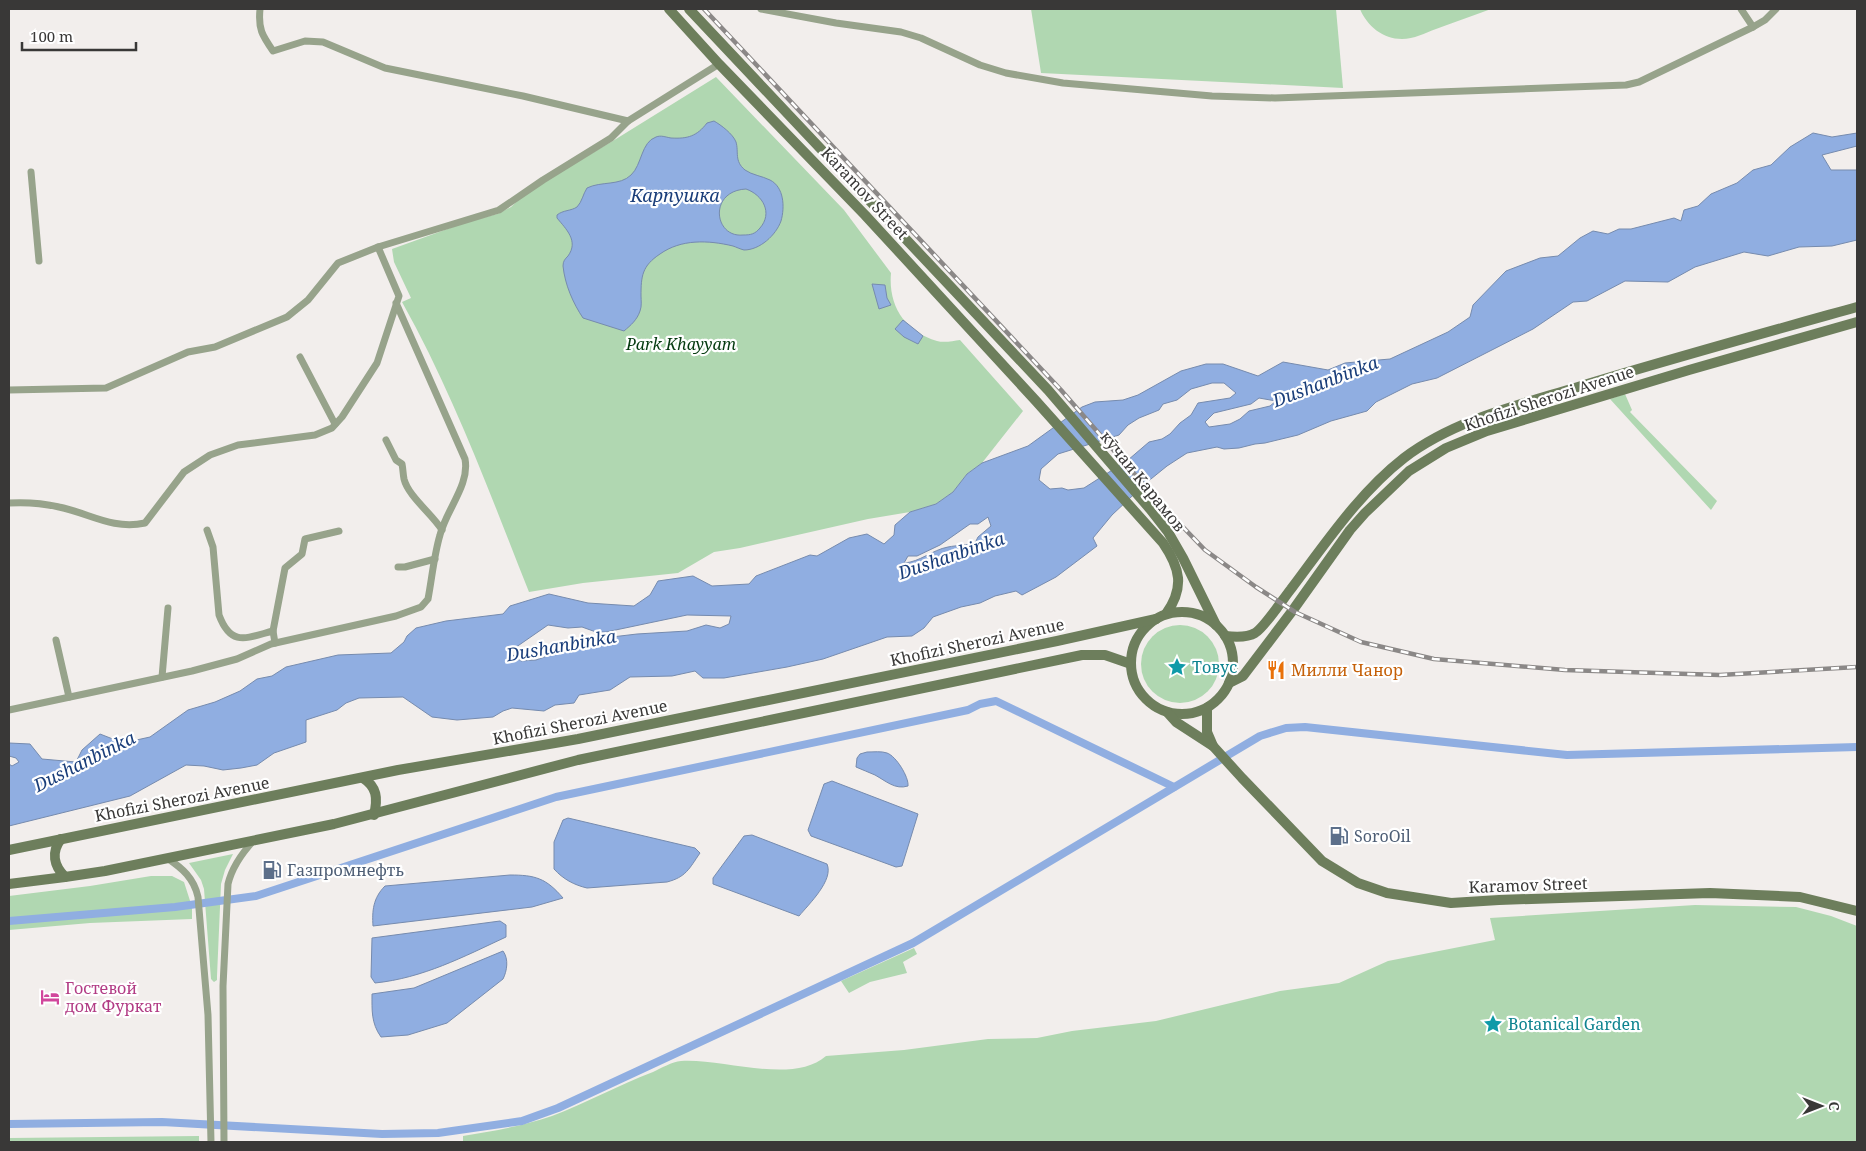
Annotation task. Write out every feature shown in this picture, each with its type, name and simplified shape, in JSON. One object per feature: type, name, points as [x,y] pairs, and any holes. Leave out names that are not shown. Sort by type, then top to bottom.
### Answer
[{"type":"main road","name":"Karamov Street","points":[[670,9],[719,64],[865,215],[1036,401]]},
{"type":"main road","name":"Karamov Street","points":[[695,11],[785,110],[1048,390]]},
{"type":"main road","points":[[774,119],[785,110]]},
{"type":"main road","name":"Khofizi Sherozi Avenue","points":[[1225,636],[1242,636],[1255,633],[1369,491],[1404,458],[1438,436],[1477,419],[1517,406],[1673,358],[1857,307]]},
{"type":"main road","name":"Khofizi Sherozi Avenue","points":[[1229,684],[1243,676],[1350,530],[1409,471],[1446,448],[1487,431],[1857,322]]},
{"type":"main road","name":"кӯчаи Карамов","points":[[1048,390],[1168,532],[1216,625]]},
{"type":"main road","name":"кӯчаи Карамов","points":[[1036,401],[1163,543],[1178,570],[1179,580],[1175,599],[1166,614]]},
{"type":"main road","points":[[1517,406],[1521,421]]},
{"type":"main road","points":[[1184,612],[1201,616],[1216,625],[1225,636],[1230,645],[1233,664],[1229,684],[1216,701],[1207,708],[1188,714],[1167,712],[1156,707],[1141,694],[1133,676],[1131,664],[1132,650],[1146,627],[1156,619],[1166,614],[1184,612]]},
{"type":"main road","name":"Khofizi Sherozi Avenue","points":[[9,850],[363,778],[578,739],[1156,619]]},
{"type":"main road","name":"Khofizi Sherozi Avenue","points":[[9,884],[65,878],[254,840],[374,814],[578,760],[1082,655],[1104,655],[1131,664]]},
{"type":"main road","points":[[1207,708],[1208,732],[1213,746]]},
{"type":"main road","points":[[1167,712],[1176,722],[1213,746]]},
{"type":"main road","name":"Karamov Street","points":[[1213,746],[1322,861],[1358,882],[1387,893],[1450,903],[1720,894],[1800,897],[1857,911]]},
{"type":"main road","points":[[363,778],[372,785],[376,792],[377,801],[374,814]]},
{"type":"main road","points":[[60,839],[55,849],[55,860],[65,878]]},
{"type":"street","points":[[260,9],[259,26],[261,33],[273,51],[305,41],[323,42],[385,68],[523,96],[628,121]]},
{"type":"street","points":[[761,9],[836,23],[901,32],[921,38],[980,65],[1006,73],[1063,83],[1212,96],[1275,98],[1626,85],[1639,82],[1753,27],[1765,20],[1776,9]]},
{"type":"street","points":[[1741,9],[1753,27]]},
{"type":"street","points":[[9,390],[106,388],[188,352],[215,347],[287,316],[308,300],[338,263],[378,247],[498,210],[611,138],[628,121],[719,64]]},
{"type":"street","points":[[31,172],[38,261]]},
{"type":"street","points":[[9,503],[24,502],[60,507],[105,522],[140,524],[150,517],[184,472],[210,455],[238,445],[315,435],[332,428],[363,386],[377,363],[399,296],[378,247]]},
{"type":"street","points":[[9,710],[237,659],[275,643],[380,620],[422,607],[428,599],[442,530],[467,466],[396,303]]},
{"type":"street","points":[[300,357],[335,424]]},
{"type":"street","points":[[386,440],[396,460],[402,464],[404,480],[420,506],[437,522],[442,530]]},
{"type":"street","points":[[207,530],[213,547],[221,621],[236,638],[273,631]]},
{"type":"street","points":[[275,643],[273,631],[285,568],[302,554],[306,539],[339,531]]},
{"type":"street","points":[[398,567],[405,567],[435,558]]},
{"type":"street","points":[[162,677],[168,608]]},
{"type":"street","points":[[56,640],[69,697]]},
{"type":"street","points":[[211,1142],[210,1100],[215,987],[229,878],[242,855],[254,840]]},
{"type":"street","points":[[167,858],[187,874],[197,892],[215,987],[224,1142]]},
{"type":"green space","points":[[1031,9],[1336,9],[1343,88],[1041,73]]},
{"type":"green space","points":[[1360,9],[1491,9],[1419,36],[1402,39],[1388,37],[1376,30],[1367,21]]},
{"type":"green space","name":"Park Khayyam","points":[[716,77],[844,210],[891,273],[892,296],[901,316],[908,324],[926,337],[937,341],[960,340],[1023,411],[982,463],[967,474],[953,492],[936,504],[910,512],[868,519],[740,548],[714,552],[678,573],[583,583],[529,592],[455,409],[402,302],[411,298],[394,262],[392,249],[464,223],[497,214],[511,207],[525,193]]},
{"type":"green space","points":[[1625,394],[1632,410],[1630,412],[1717,501],[1711,510],[1610,399]]},
{"type":"green space","points":[[1180,625],[1195,628],[1212,642],[1216,649],[1219,664],[1216,679],[1202,696],[1195,700],[1180,703],[1165,700],[1148,686],[1144,679],[1141,664],[1144,649],[1158,632],[1165,628]]},
{"type":"green space","points":[[233,854],[221,884],[217,980],[214,982],[211,979],[204,889],[201,880],[189,863]]},
{"type":"green space","points":[[151,876],[172,876],[184,882],[192,907],[192,919],[90,923],[9,930],[9,896]]},
{"type":"green space","name":"Botanical Garden","points":[[1695,905],[1796,907],[1831,916],[1857,926],[1857,1142],[463,1142],[463,1136],[497,1130],[552,1116],[667,1065],[681,1061],[698,1061],[776,1070],[795,1069],[812,1064],[826,1056],[904,1050],[988,1039],[1037,1038],[1072,1031],[1156,1021],[1280,991],[1339,983],[1388,961],[1495,940],[1490,918]]},
{"type":"green space","points":[[914,948],[917,954],[903,962],[907,973],[870,982],[849,993],[841,981]]},
{"type":"green space","points":[[199,1136],[199,1142],[9,1142],[9,1138]]},
{"type":"water","name":"Карпушка","points":[[714,121],[732,136],[736,142],[739,163],[745,170],[770,180],[778,187],[783,204],[779,226],[767,241],[750,249],[744,250],[733,246],[695,242],[668,249],[654,258],[646,267],[642,277],[640,311],[635,320],[624,331],[583,318],[570,294],[563,266],[564,260],[571,251],[572,240],[557,218],[557,215],[577,207],[587,188],[621,181],[631,175],[635,171],[644,149],[651,140],[660,136],[671,138],[687,137],[696,134],[707,123]],"holes":[[[746,189],[752,192],[764,205],[766,211],[764,222],[753,234],[733,234],[721,222],[719,214],[721,205],[725,197],[734,192]]]},
{"type":"water","name":"Dushanbinka","points":[[1813,133],[1832,137],[1857,133],[1857,146],[1822,155],[1831,170],[1857,170],[1857,240],[1832,246],[1799,247],[1768,256],[1744,252],[1695,267],[1668,282],[1625,281],[1587,301],[1573,302],[1533,329],[1437,378],[1412,384],[1376,402],[1367,411],[1331,421],[1298,435],[1265,443],[1239,448],[1224,449],[1217,447],[1187,453],[1146,483],[1112,515],[1093,538],[1097,546],[1056,577],[1022,595],[1016,591],[995,596],[980,603],[961,607],[933,617],[924,628],[912,636],[887,637],[823,659],[724,678],[703,678],[695,671],[672,676],[630,677],[610,690],[579,695],[574,703],[555,705],[544,711],[512,708],[493,717],[457,720],[432,717],[403,697],[359,698],[346,703],[337,710],[306,720],[306,742],[274,753],[257,765],[223,770],[186,765],[130,796],[9,826],[9,764],[12,766],[19,762],[16,758],[9,756],[9,743],[30,744],[42,759],[76,762],[82,750],[100,734],[123,743],[150,737],[188,710],[215,702],[240,691],[257,679],[272,676],[286,667],[338,655],[391,653],[416,628],[446,621],[503,614],[510,606],[549,594],[588,603],[634,606],[650,595],[658,581],[693,576],[712,586],[749,584],[756,576],[810,555],[817,556],[849,538],[867,534],[884,544],[894,535],[895,525],[910,512],[936,504],[953,492],[967,474],[982,463],[1028,446],[1082,407],[1095,402],[1123,400],[1138,395],[1181,371],[1206,364],[1223,364],[1258,376],[1283,362],[1328,370],[1345,363],[1390,359],[1448,332],[1470,317],[1473,305],[1506,271],[1540,258],[1558,256],[1580,238],[1593,231],[1608,234],[1619,229],[1631,229],[1674,218],[1681,221],[1684,210],[1698,206],[1711,194],[1737,183],[1753,170],[1771,165],[1790,147]],"holes":[[[1212,383],[1224,383],[1236,393],[1230,398],[1198,403],[1191,415],[1170,434],[1162,439],[1149,442],[1128,460],[1084,488],[1068,490],[1062,488],[1050,489],[1039,480],[1041,469],[1058,454],[1119,435],[1128,425],[1139,418],[1159,410],[1163,404],[1177,400],[1191,389]],[[1259,398],[1276,401],[1270,406],[1249,411],[1240,419],[1230,424],[1209,427],[1205,422],[1214,413],[1251,404]],[[988,517],[991,526],[978,537],[975,543],[952,546],[904,563],[908,556],[917,556],[940,545],[970,524],[978,524]],[[687,615],[731,616],[729,624],[720,628],[706,625],[687,631],[595,639],[536,660],[521,661],[509,652],[548,625],[568,628],[582,627],[596,632],[606,632]]]},
{"type":"water","points":[[872,284],[885,285],[887,298],[891,305],[879,309]]},
{"type":"water","points":[[903,320],[923,336],[918,344],[904,337],[895,329]]},
{"type":"water","points":[[883,752],[891,755],[904,772],[908,786],[895,786],[856,767],[857,758],[860,754]]},
{"type":"water","points":[[832,781],[918,814],[902,866],[896,867],[811,836],[808,830],[824,784]]},
{"type":"water","points":[[568,818],[695,848],[700,853],[683,875],[667,882],[582,887],[565,879],[554,869],[554,842],[563,820]]},
{"type":"water","points":[[752,835],[827,864],[827,877],[824,884],[799,916],[713,884],[713,878],[744,836]]},
{"type":"water","points":[[510,875],[540,879],[551,886],[563,898],[532,907],[373,926],[374,905],[378,895],[385,886]]},
{"type":"water","points":[[500,921],[506,925],[506,937],[458,959],[410,977],[375,983],[371,977],[372,938]]},
{"type":"water","points":[[503,951],[507,965],[503,979],[447,1023],[408,1035],[381,1037],[374,1021],[372,994],[414,988]]},
{"type":"waterway","points":[[9,921],[175,907],[256,896],[556,797],[968,710],[980,704],[996,701],[1174,787]]},
{"type":"waterway","points":[[9,1124],[162,1122],[382,1134],[438,1133],[522,1121],[558,1108],[913,943],[1260,736],[1286,728],[1305,727],[1567,755],[1857,747]]},
{"type":"railway","points":[[704,9],[1061,390],[1157,500],[1205,550],[1256,587],[1295,612],[1361,642],[1434,659],[1565,670],[1720,675],[1857,667]]},
{"type":"place","name":"Товус","points":[[1177,667]]},
{"type":"place","name":"Милли Чанор","points":[[1276,670]]},
{"type":"place","name":"SoroOil","points":[[1339,836]]},
{"type":"place","name":"Газпромнефть","points":[[272,870]]},
{"type":"place","name":"Гостевой дом Фуркат","points":[[50,997]]},
{"type":"place","name":"Botanical Garden","points":[[1493,1024]]}]
